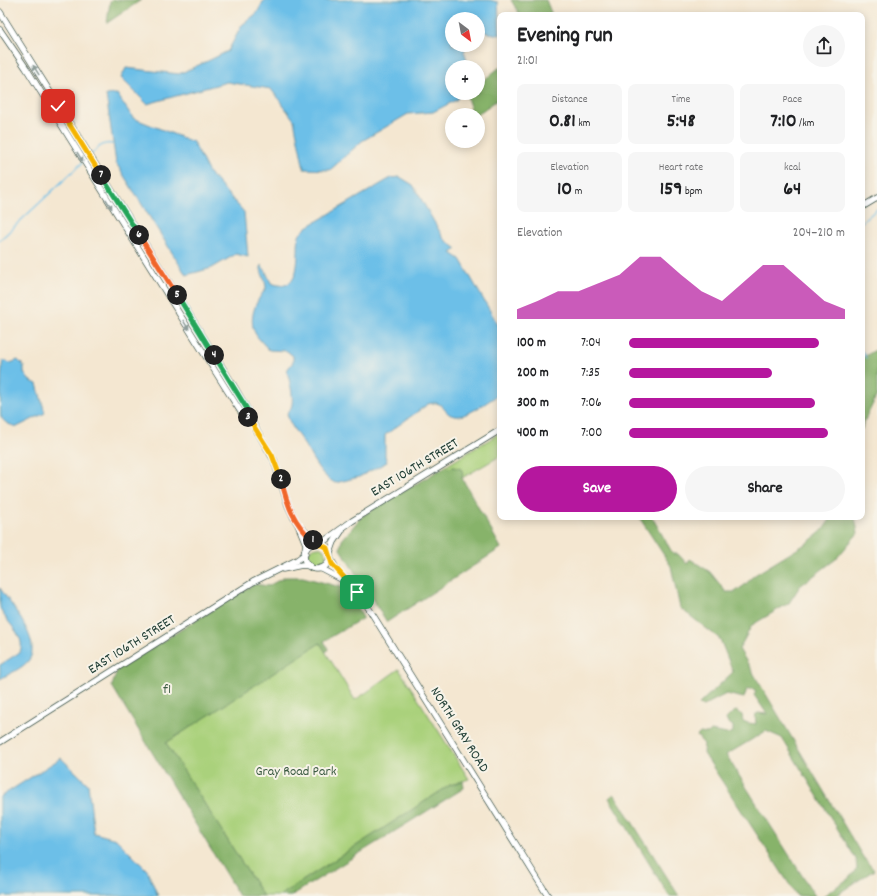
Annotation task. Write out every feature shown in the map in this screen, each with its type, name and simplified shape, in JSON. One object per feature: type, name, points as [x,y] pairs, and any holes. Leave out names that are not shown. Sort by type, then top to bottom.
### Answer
[{"type":"street","points":[[0,12],[95,166],[232,382],[247,409],[249,417],[274,460],[288,505],[306,544],[305,560],[310,566],[320,568],[326,565],[330,556],[327,548],[299,526]]},
{"type":"street","points":[[0,30],[26,68],[72,144],[241,412],[249,417]]},
{"type":"street","points":[[865,205],[877,198]]},
{"type":"street","name":"EAST 106TH STREET","points":[[319,543],[497,432]]},
{"type":"street","name":"EAST 106TH STREET","points":[[330,556],[334,542],[343,528]]},
{"type":"street","points":[[305,553],[312,544],[319,543]]},
{"type":"street","name":"EAST 106TH STREET","points":[[0,742],[249,585],[305,553]]},
{"type":"street","name":"NORTH GRAY ROAD","points":[[330,556],[332,564],[366,604],[548,896]]},
{"type":"street","name":"EAST 106TH STREET","points":[[277,570],[302,565],[310,566]]},
{"type":"street","name":"NORTH GRAY ROAD","points":[[320,568],[345,580]]},
{"type":"green space","points":[[112,0],[141,0],[107,23],[110,2]]},
{"type":"green space","points":[[511,0],[546,0],[551,12],[518,12]]},
{"type":"green space","points":[[497,69],[497,100],[485,109],[471,108],[468,100],[485,100],[485,79]]},
{"type":"green space","points":[[877,349],[877,395],[865,420],[865,356]]},
{"type":"green space","points":[[497,435],[497,458],[462,478],[461,469],[459,468],[441,469]]},
{"type":"green space","points":[[454,467],[461,469],[463,472],[462,478],[501,548],[387,622],[340,549],[342,540],[362,516],[441,469]]},
{"type":"green space","points":[[641,520],[654,520],[673,554],[678,554],[687,564],[690,559],[710,572],[726,592],[735,592],[746,584],[753,576],[807,543],[822,531],[830,520],[856,520],[858,533],[836,559],[800,586],[789,603],[752,625],[739,649],[863,857],[874,870],[835,896],[823,896],[848,879],[857,869],[856,859],[782,738],[766,731],[726,755],[815,896],[797,896],[703,752],[704,744],[697,736],[700,733],[708,734],[711,731],[727,734],[733,732],[733,726],[727,722],[726,719],[732,713],[736,711],[742,715],[743,721],[756,724],[755,715],[758,713],[767,714],[754,695],[756,692],[754,689],[747,689],[744,698],[726,694],[703,706],[699,704],[733,672],[720,639],[680,608],[671,566]]},
{"type":"green space","points":[[313,547],[321,547],[326,552],[324,563],[321,565],[313,565],[308,560],[308,552]]},
{"type":"green space","name":"f1","points":[[285,577],[303,577],[344,588],[357,605],[363,618],[324,641],[328,649],[326,652],[320,643],[166,743],[263,896],[239,896],[112,686],[117,670],[254,584],[268,586]]},
{"type":"green space","name":"Gray Road Park","points":[[320,643],[355,700],[399,669],[469,779],[450,785],[279,896],[263,896],[166,743]]},
{"type":"green space","points":[[463,781],[464,788],[291,896],[279,896],[450,785]]},
{"type":"green space","points":[[614,794],[679,896],[669,896],[609,798]]},
{"type":"water","points":[[264,0],[489,0],[498,2],[497,34],[485,32],[485,12],[445,12],[445,52],[464,52],[467,60],[445,60],[445,100],[456,100],[433,112],[408,114],[362,141],[330,170],[304,169],[294,120],[271,89],[227,82],[147,104],[121,78],[126,68],[179,74],[228,51],[242,25],[257,13]]},
{"type":"water","points":[[117,94],[133,118],[193,142],[209,173],[244,212],[248,257],[236,254],[212,268],[186,275],[116,163],[106,95]]},
{"type":"water","points":[[400,177],[413,185],[444,239],[457,249],[451,253],[460,259],[497,323],[497,396],[472,412],[460,416],[447,413],[438,403],[428,404],[385,435],[385,456],[387,462],[359,477],[335,483],[320,470],[289,421],[287,413],[292,405],[292,399],[287,370],[293,362],[293,356],[287,351],[269,350],[255,333],[252,321],[254,310],[259,298],[266,289],[261,271],[261,265],[271,283],[282,285],[289,283],[294,278],[298,261],[299,235],[307,227],[391,178]]},
{"type":"water","points":[[3,360],[10,363],[18,360],[24,366],[24,373],[29,380],[37,384],[45,413],[17,427],[6,423],[1,417]]},
{"type":"water","points":[[0,588],[24,623],[32,643],[32,652],[29,660],[23,666],[0,679],[0,665],[20,652],[21,646],[18,634],[2,613],[0,607]]},
{"type":"water","points":[[61,758],[88,784],[94,833],[116,839],[147,870],[158,896],[0,896],[0,797]]},
{"type":"waterway","points":[[91,155],[103,145],[112,144]]},
{"type":"waterway","points":[[0,240],[82,163]]},
{"type":"waterway","points":[[865,219],[877,209]]},
{"type":"route","points":[[58,106],[232,382],[247,409],[249,417],[274,460],[288,505],[297,524],[312,540],[323,544],[329,550],[332,564],[357,592]]}]
